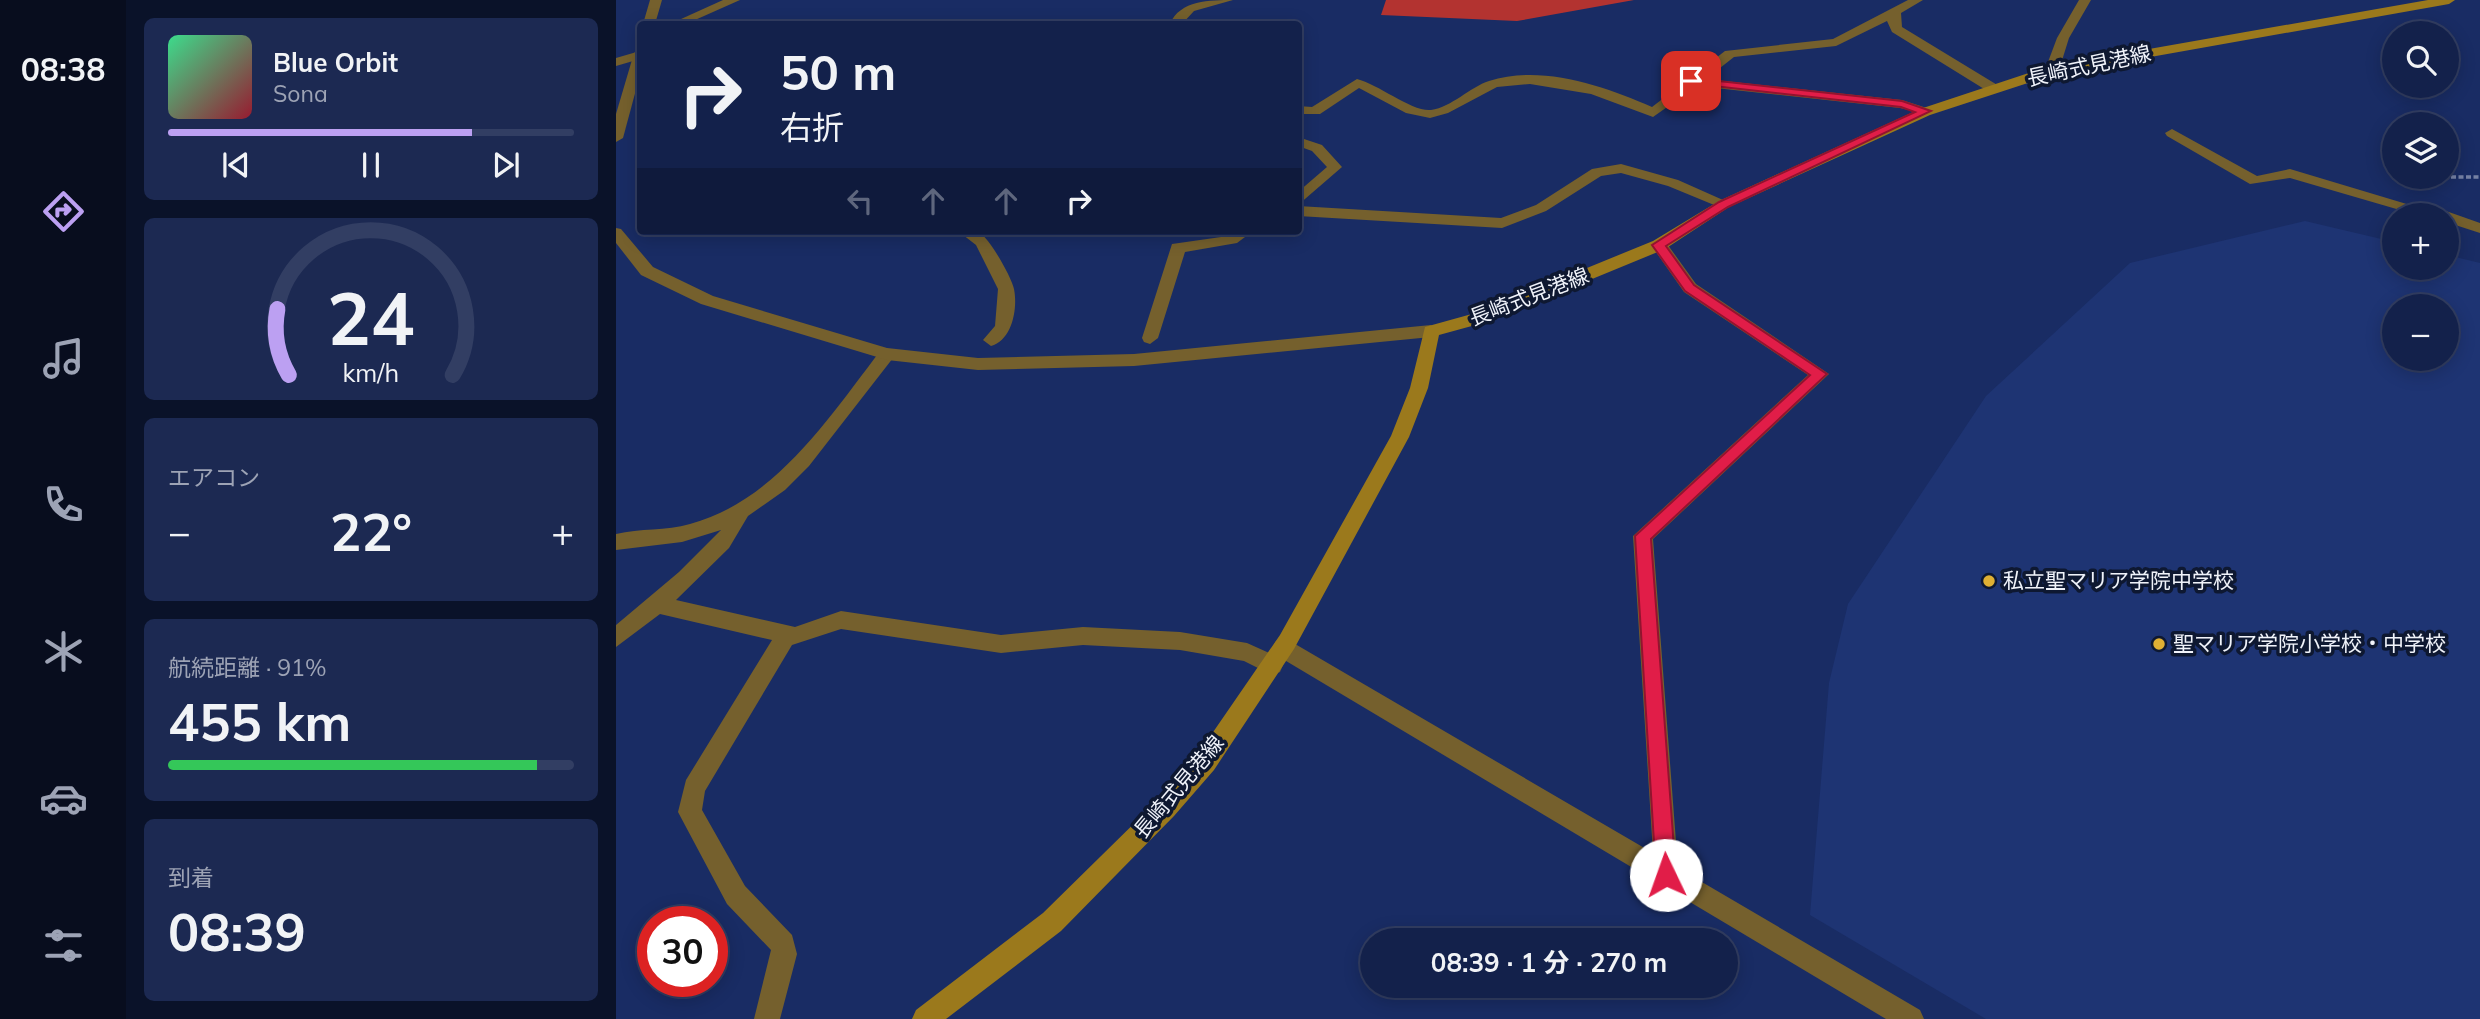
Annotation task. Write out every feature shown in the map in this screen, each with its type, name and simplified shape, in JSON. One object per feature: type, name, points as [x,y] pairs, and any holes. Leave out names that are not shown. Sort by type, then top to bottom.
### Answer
[{"type":"main road","name":"長崎式見港線","points":[[925,1019],[1052,922],[1166,808],[1206,762],[1277,657],[1400,437],[1419,388],[1431,331],[1483,317],[1659,245],[1724,204],[1925,111],[2052,70],[2443,0]]},
{"type":"street","points":[[650,21],[656,0]]},
{"type":"street","points":[[683,21],[734,0]]},
{"type":"street","points":[[1176,21],[1184,12],[1227,0]]},
{"type":"street","points":[[1302,110],[1315,111],[1357,83],[1430,114],[1510,79],[1601,91],[1653,113],[1691,81],[1730,54],[1836,42],[1917,0]]},
{"type":"street","points":[[2052,70],[2063,38],[2085,0]]},
{"type":"street","points":[[1895,12],[1893,21],[1896,29],[1994,89]]},
{"type":"street","points":[[616,62],[637,55]]},
{"type":"street","points":[[616,138],[637,64]]},
{"type":"street","points":[[1691,81],[1902,104],[1925,111]]},
{"type":"street","points":[[2172,133],[2255,181],[2290,173],[2392,203]]},
{"type":"street","points":[[1302,142],[1317,148],[1335,167],[1302,196]]},
{"type":"street","points":[[1302,211],[1389,220],[1416,218],[1502,223],[1541,208],[1597,172],[1621,168],[1673,183],[1724,204]]},
{"type":"street","points":[[2459,221],[2480,228]]},
{"type":"street","points":[[616,233],[647,271],[707,300],[887,354],[978,364],[1133,360],[1431,331]]},
{"type":"street","points":[[972,235],[982,242],[1006,289],[1003,328],[991,340]]},
{"type":"street","points":[[1150,338],[1178,248],[1241,235]]},
{"type":"street","points":[[1659,245],[1690,288],[1820,374],[1643,536],[1666,875]]},
{"type":"street","points":[[616,542],[690,532],[740,513],[762,499],[822,438],[887,354]]},
{"type":"street","points":[[616,638],[656,604],[736,527],[740,513]]},
{"type":"street","points":[[656,604],[795,636],[841,620],[1001,644],[1083,636],[1180,640],[1277,657],[1666,875],[1911,1019]]},
{"type":"street","points":[[767,1019],[784,954],[783,944],[736,895],[690,812],[690,802],[694,788],[788,633]]},
{"type":"path","points":[[2459,177],[2480,177]]},
{"type":"shaded area","points":[[1386,0],[1634,0],[1517,21],[1381,15]]},
{"type":"shaded area","name":"聖マリア学院小学校・中学校","points":[[2305,221],[2382,239],[2382,280],[2459,280],[2459,258],[2480,263],[2480,1019],[1986,1019],[1810,915],[1829,683],[1848,604],[1986,396],[2130,263]]},
{"type":"place","name":"私立聖マリア学院中学校","points":[[1989,581]]},
{"type":"place","name":"聖マリア学院小学校・中学校","points":[[2159,644]]},
{"type":"route","points":[[1666,875],[1643,536],[1820,374],[1690,288],[1659,245],[1724,204],[1925,111],[1902,104],[1691,81]]}]
